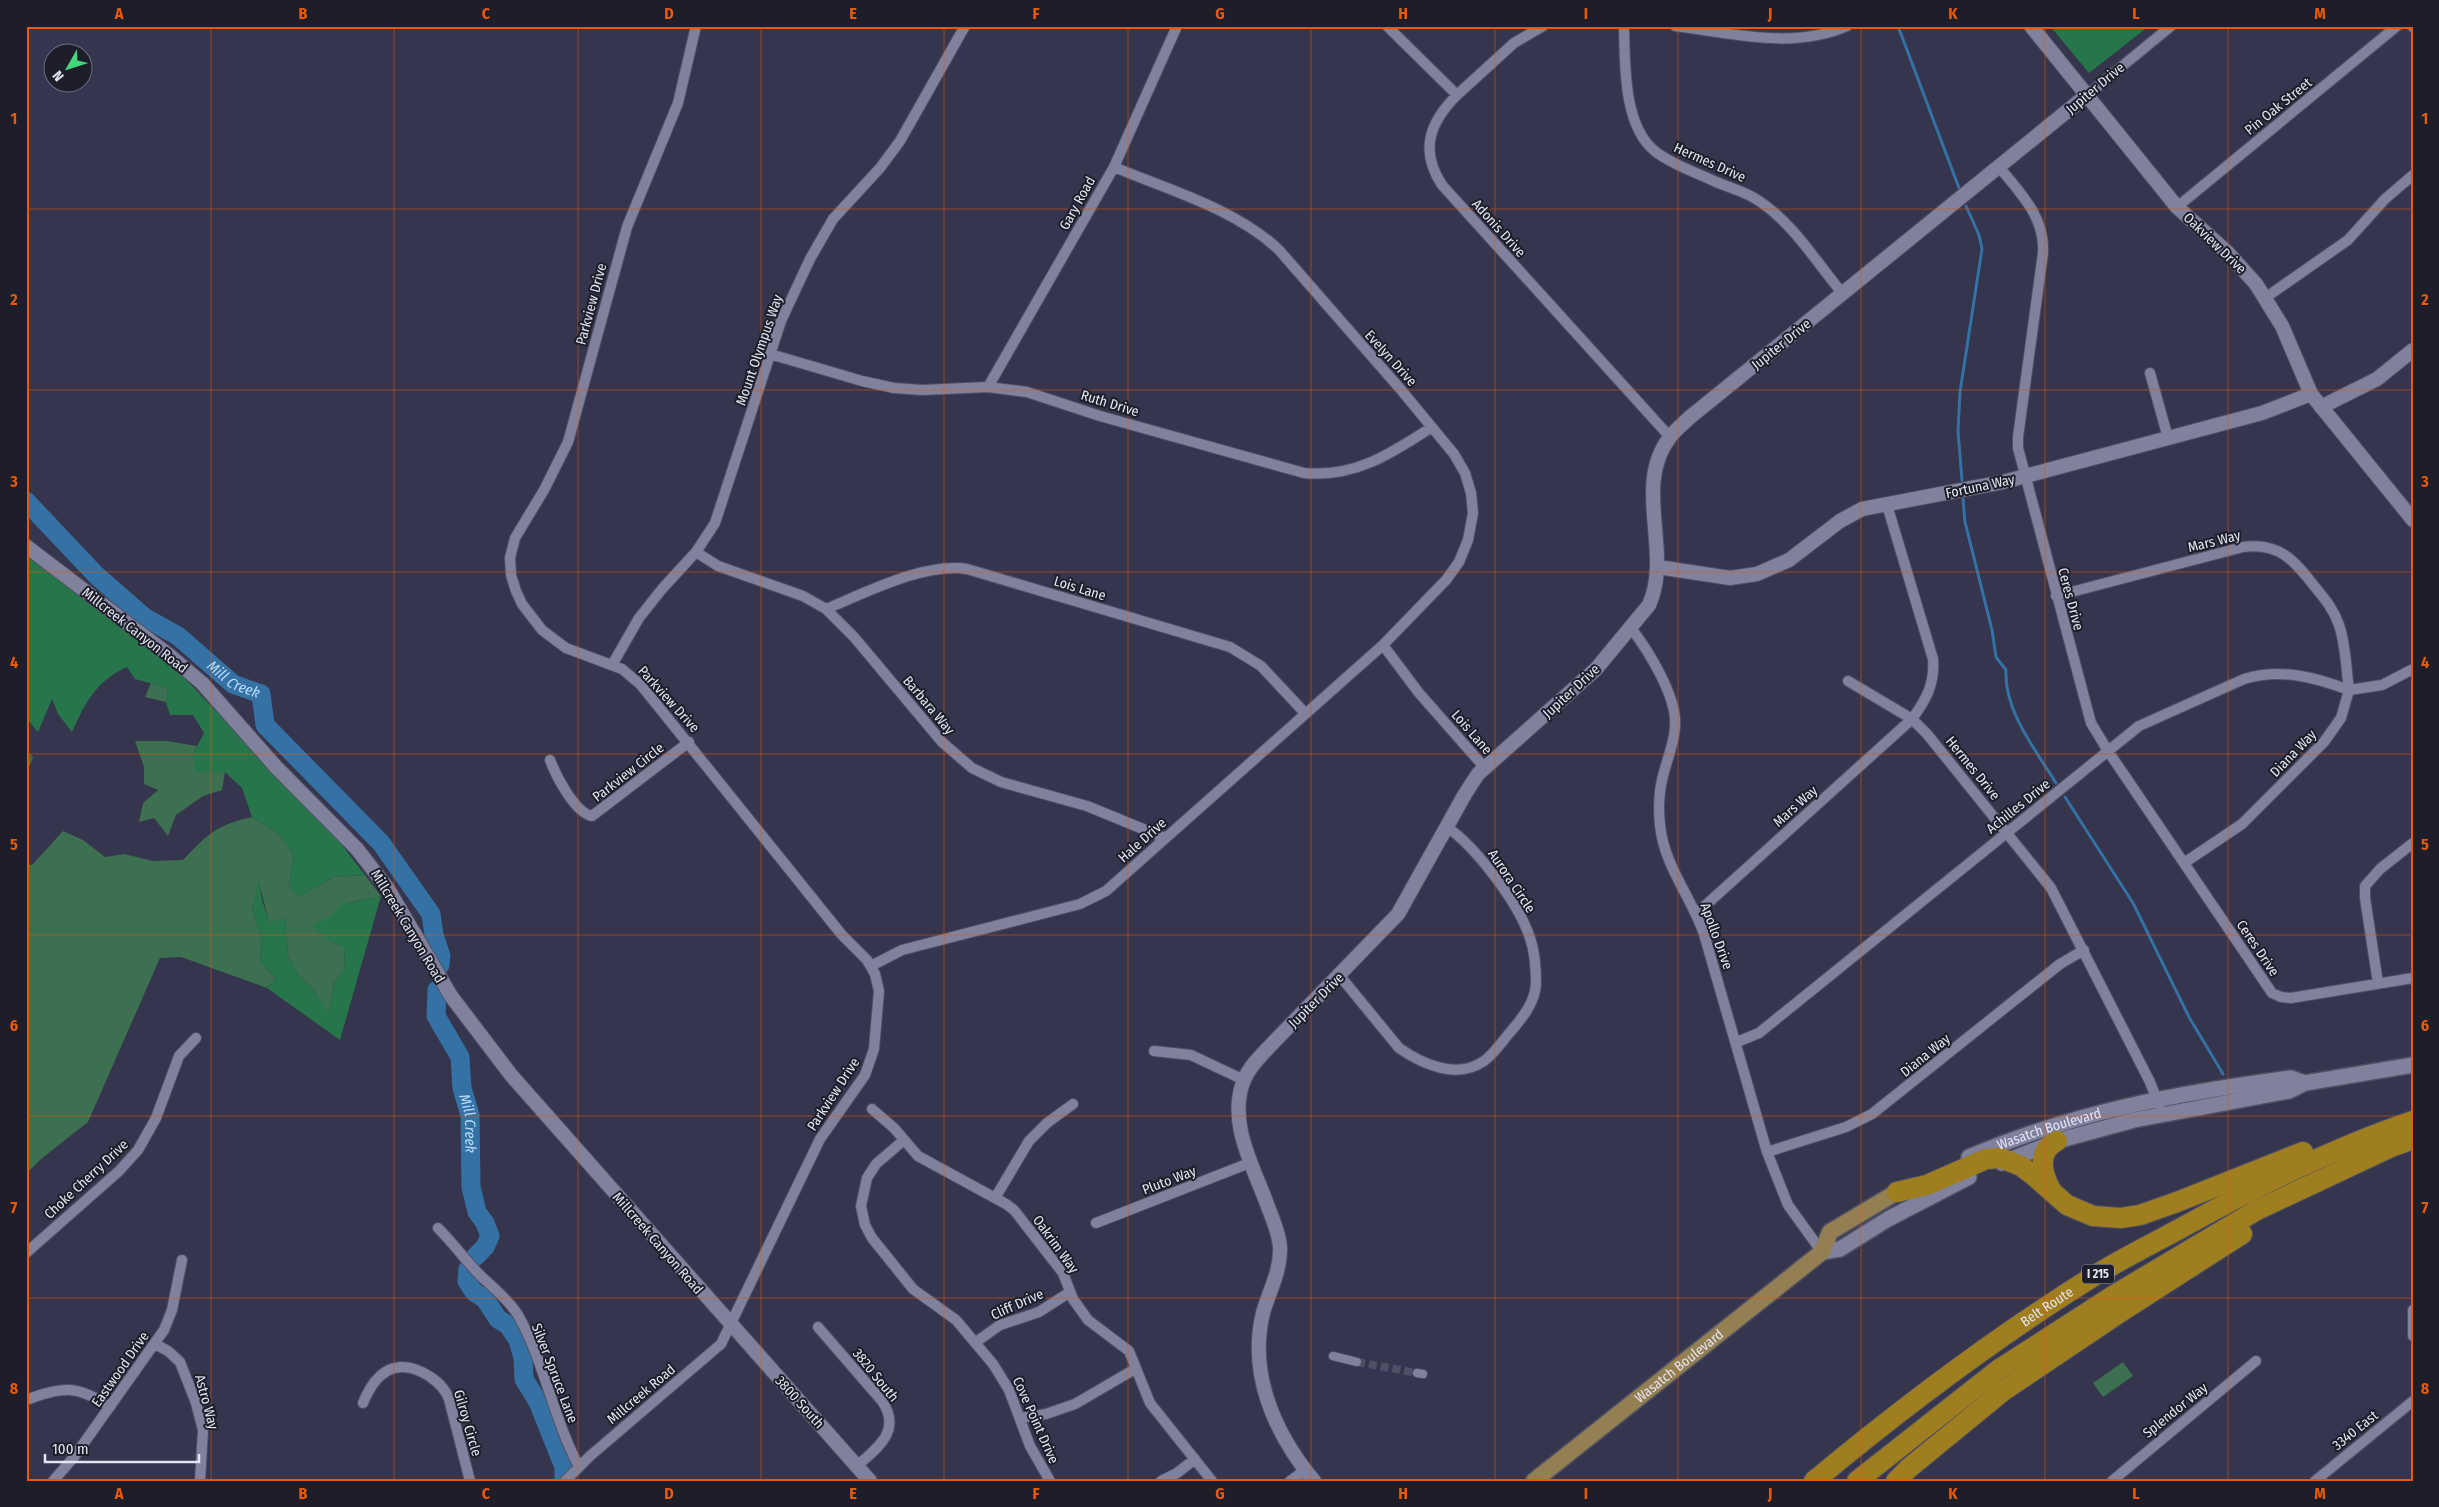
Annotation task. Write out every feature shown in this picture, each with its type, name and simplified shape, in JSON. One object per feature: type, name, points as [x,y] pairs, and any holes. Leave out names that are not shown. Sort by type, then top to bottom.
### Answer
[{"type":"highway","points":[[1897,1192],[1927,1185],[1986,1159],[2001,1158],[2008,1160],[2033,1175],[2067,1206],[2093,1216],[2112,1218],[2140,1215],[2344,1136],[2413,1112]]},
{"type":"highway","name":"Belt Route","points":[[1814,1481],[1872,1433],[1976,1354],[2095,1276],[2241,1195],[2374,1134],[2413,1121]]},
{"type":"highway","name":"Belt Route","points":[[1857,1481],[1998,1370],[2116,1294],[2257,1210],[2391,1147],[2413,1140]]},
{"type":"highway","points":[[2055,1196],[2045,1177],[2042,1160],[2048,1147],[2057,1141]]},
{"type":"highway","points":[[1896,1481],[1909,1468],[2003,1391],[2260,1222],[2391,1147]]},
{"type":"main road","name":"Wasatch Boulevard","points":[[1534,1481],[1822,1252],[1840,1249],[1922,1200],[1962,1180],[2057,1141],[2162,1114],[2289,1091],[2305,1083],[2413,1065]]},
{"type":"main road","name":"Wasatch Boulevard","points":[[1822,1252],[1830,1232],[1897,1192],[2000,1144],[2074,1119],[2157,1098],[2292,1078],[2305,1083]]},
{"type":"street","name":"Parkview Drive","points":[[696,26],[678,103],[624,236],[568,442],[544,490],[515,538],[511,550],[511,575],[522,604],[542,630],[566,648],[612,665],[630,674],[641,685],[689,742],[842,935],[871,966],[878,982],[880,1000],[870,1065],[820,1139],[729,1324]]},
{"type":"street","name":"Mount Olympus Way","points":[[612,665],[644,611],[711,532],[719,514],[770,354],[790,300],[830,225],[900,141],[965,26]]},
{"type":"street","name":"Gary Road","points":[[988,386],[1114,166],[1177,26]]},
{"type":"street","points":[[1387,26],[1457,95]]},
{"type":"street","name":"Adonis Drive","points":[[1543,26],[1514,43],[1441,110],[1431,136],[1430,155],[1438,178],[1670,437]]},
{"type":"street","name":"Hermes Drive","points":[[1624,26],[1625,64],[1629,94],[1636,123],[1647,142],[1665,158],[1751,195],[1768,207],[1787,225],[1843,294]]},
{"type":"street","points":[[1675,26],[1742,30],[1778,39],[1803,38],[1828,33],[1847,26]]},
{"type":"street","name":"Oakview Drive","points":[[2031,26],[2177,207],[2238,263],[2266,298],[2288,339],[2312,394],[2413,520]]},
{"type":"street","name":"Jupiter Drive","points":[[1310,1476],[1278,1426],[1262,1381],[1259,1354],[1261,1324],[1276,1275],[1280,1247],[1275,1224],[1239,1123],[1238,1112],[1244,1080],[1254,1064],[1269,1047],[1340,976],[1398,914],[1471,782],[1578,687],[1596,669],[1649,605],[1654,594],[1658,567],[1654,481],[1658,463],[1670,437],[1690,418],[2000,168],[2171,26]]},
{"type":"street","name":"Pin Oak Street","points":[[2177,207],[2397,26]]},
{"type":"street","name":"Evelyn Drive","points":[[1114,166],[1232,216],[1271,242],[1454,454],[1465,474],[1473,503],[1471,528],[1458,562],[1446,580],[1382,645]]},
{"type":"street","name":"Ceres Drive","points":[[2000,168],[2036,216],[2044,243],[2018,437],[2024,477],[2088,716],[2108,751],[2268,988],[2277,996],[2291,998],[2378,983]]},
{"type":"street","points":[[2266,298],[2348,240],[2377,206],[2413,175]]},
{"type":"street","points":[[2321,407],[2377,379],[2413,350]]},
{"type":"street","name":"Ruth Drive","points":[[770,354],[862,381],[894,388],[922,390],[988,386],[1012,388],[1042,395],[1100,416],[1290,470],[1317,474],[1345,472],[1380,459],[1432,427]]},
{"type":"street","points":[[2150,373],[2168,438]]},
{"type":"street","name":"Fortuna Way","points":[[1658,567],[1730,578],[1756,574],[1789,560],[1847,517],[1870,507],[2024,477],[2262,413],[2312,394]]},
{"type":"street","points":[[1887,505],[1933,659],[1934,674],[1930,690],[1912,719]]},
{"type":"street","name":"Millcreek Canyon Road","points":[[26,546],[170,655],[202,682],[281,772],[357,849],[388,889],[440,979],[474,1029],[541,1110],[729,1324]]},
{"type":"street","name":"Mars Way","points":[[2056,596],[2242,547],[2268,547],[2282,553],[2297,564],[2330,606],[2341,631],[2349,690]]},
{"type":"street","name":"Barbara Way","points":[[696,552],[718,566],[803,596],[826,609],[846,628],[942,742],[972,768],[1001,782],[1087,806],[1165,838]]},
{"type":"street","name":"Lois Lane","points":[[826,609],[865,592],[928,570],[947,567],[967,569],[1238,650],[1261,666],[1306,713]]},
{"type":"street","name":"Apollo Drive","points":[[1631,628],[1652,659],[1675,714],[1675,733],[1660,792],[1660,825],[1670,865],[1696,913],[1737,1042],[1767,1152],[1788,1204],[1822,1252]]},
{"type":"street","name":"Hale Drive","points":[[871,966],[902,950],[1089,901],[1106,891],[1382,645]]},
{"type":"street","name":"Lois Lane","points":[[1382,645],[1419,693],[1485,768]]},
{"type":"street","points":[[2349,690],[2382,685],[2413,669]]},
{"type":"street","name":"Achilles Drive","points":[[1737,1042],[1759,1033],[2108,751],[2149,721],[2252,676],[2270,673],[2296,674],[2323,680],[2349,690]]},
{"type":"street","name":"Hermes Drive","points":[[1848,681],[1912,719],[1927,734],[2051,888],[2084,950],[2157,1098],[2162,1114]]},
{"type":"street","name":"Diana Way","points":[[2184,864],[2248,819],[2324,742],[2341,718],[2349,690]]},
{"type":"street","name":"Mars Way","points":[[1696,913],[1912,719]]},
{"type":"street","name":"Parkview Circle","points":[[550,760],[561,784],[582,810],[592,816],[689,742]]},
{"type":"street","name":"Aurora Circle","points":[[1340,976],[1399,1048],[1412,1056],[1441,1068],[1464,1069],[1483,1061],[1518,1023],[1534,997],[1536,985],[1531,940],[1520,915],[1474,850],[1462,837],[1447,827]]},
{"type":"street","points":[[2413,843],[2380,869],[2365,886],[2378,983],[2413,978]]},
{"type":"street","name":"Diana Way","points":[[1767,1152],[1846,1127],[1872,1114],[2060,964],[2084,950]]},
{"type":"street","name":"Choke Cherry Drive","points":[[26,1253],[132,1158],[156,1118],[179,1056],[196,1038]]},
{"type":"street","points":[[1154,1052],[1191,1055],[1244,1080]]},
{"type":"street","points":[[995,1198],[1029,1141],[1047,1123],[1073,1104]]},
{"type":"street","name":"Oakrim Way","points":[[872,1109],[923,1159],[1014,1210],[1063,1273],[1076,1305],[1092,1324],[1126,1348],[1150,1403],[1212,1481]]},
{"type":"street","name":"Cove Point Drive","points":[[904,1140],[876,1164],[867,1178],[861,1206],[865,1225],[872,1238],[917,1293],[951,1315],[976,1342],[997,1369],[1021,1418],[1030,1446],[1050,1481]]},
{"type":"street","name":"Pluto Way","points":[[1096,1223],[1252,1162]]},
{"type":"street","name":"Silver Spruce Lane","points":[[438,1228],[477,1272],[504,1297],[518,1315],[545,1378],[567,1446],[579,1466]]},
{"type":"street","name":"Eastwood Drive","points":[[53,1481],[74,1457],[155,1344],[169,1320],[182,1260]]},
{"type":"street","name":"Cliff Drive","points":[[976,1342],[1000,1325],[1039,1312],[1070,1292]]},
{"type":"street","points":[[2413,1310],[2413,1336]]},
{"type":"street","name":"3800 South","points":[[729,1324],[870,1481]]},
{"type":"street","name":"Millcreek Road","points":[[568,1478],[579,1466],[720,1344],[729,1324]]},
{"type":"street","name":"3820 South","points":[[818,1327],[882,1401],[889,1413],[890,1425],[887,1436],[857,1466]]},
{"type":"street","name":"Astro Way","points":[[155,1344],[168,1351],[180,1362],[196,1403],[203,1430],[200,1481]]},
{"type":"street","points":[[1333,1356],[1357,1362]]},
{"type":"street","name":"Splendor Way","points":[[2112,1481],[2256,1361]]},
{"type":"street","name":"Gilroy Circle","points":[[363,1403],[372,1385],[397,1366],[412,1368],[433,1379],[445,1390],[449,1399],[470,1481]]},
{"type":"street","points":[[1021,1418],[1046,1414],[1075,1404],[1135,1369]]},
{"type":"street","points":[[26,1400],[53,1390],[68,1389],[90,1394],[110,1407]]},
{"type":"street","name":"3340 East","points":[[2315,1481],[2413,1401]]},
{"type":"street","points":[[1161,1481],[1177,1473],[1195,1459]]},
{"type":"street","points":[[1290,1481],[1310,1476]]},
{"type":"green space","points":[[2050,26],[2149,26],[2089,73]]},
{"type":"green space","points":[[26,554],[174,667],[336,837],[365,875],[333,877],[299,897],[289,886],[294,855],[279,834],[252,817],[242,788],[225,772],[196,772],[192,756],[204,733],[193,715],[170,715],[166,702],[168,688],[135,679],[127,667],[99,686],[87,702],[72,732],[58,714],[52,699],[38,732],[26,718]]},
{"type":"green space","points":[[151,683],[168,688],[166,702],[145,697]]},
{"type":"green space","points":[[135,741],[167,741],[197,746],[192,756],[225,772],[222,790],[203,796],[176,815],[168,836],[154,818],[139,822],[143,803],[158,790],[144,784],[144,767]]},
{"type":"green space","points":[[26,749],[33,757],[26,775]]},
{"type":"green space","points":[[252,817],[279,834],[294,855],[289,886],[299,897],[333,877],[365,875],[381,896],[349,903],[338,910],[334,916],[328,940],[344,947],[345,969],[334,983],[328,1014],[315,992],[298,975],[288,956],[285,919],[269,923],[259,882],[252,908],[262,941],[260,961],[276,979],[267,988],[181,957],[160,958],[88,1122],[41,1159],[26,1174],[26,864],[32,865],[63,831],[83,840],[105,857],[124,854],[153,861],[183,860],[199,843],[221,827]]},
{"type":"green space","points":[[259,880],[262,900],[269,922],[285,919],[288,956],[298,975],[315,992],[328,1013],[334,983],[345,969],[344,947],[328,940],[312,925],[332,916],[340,905],[381,896],[340,1040],[267,988],[276,979],[260,961],[262,941],[252,908]]},
{"type":"green space","points":[[2123,1362],[2133,1376],[2103,1397],[2093,1383]]},
{"type":"waterway","points":[[1898,26],[1959,188]]},
{"type":"waterway","points":[[1962,480],[1958,431],[1960,392],[1982,249],[1979,235],[1966,206]]},
{"type":"waterway","points":[[1963,499],[1965,522],[1992,630],[1996,657],[2006,670],[2010,700],[2022,729],[2056,783]]},
{"type":"waterway","name":"Mill Creek","points":[[26,501],[96,575],[144,617],[178,636],[233,684],[261,694],[265,725],[381,843],[431,914],[434,935],[441,956],[440,965]]},
{"type":"waterway","points":[[2065,797],[2133,903],[2189,1017],[2223,1074]]},
{"type":"waterway","name":"Mill Creek","points":[[437,990],[436,1016],[460,1057],[462,1088],[470,1115],[471,1187],[477,1212],[485,1223],[490,1236],[485,1247],[475,1257]]},
{"type":"waterway","name":"Mill Creek","points":[[468,1269],[467,1281],[474,1292],[485,1299],[498,1319],[508,1325],[518,1340],[523,1358],[524,1379],[538,1402],[564,1467],[564,1481]]},
{"type":"tunnel","points":[[1357,1362],[1417,1373]]}]
